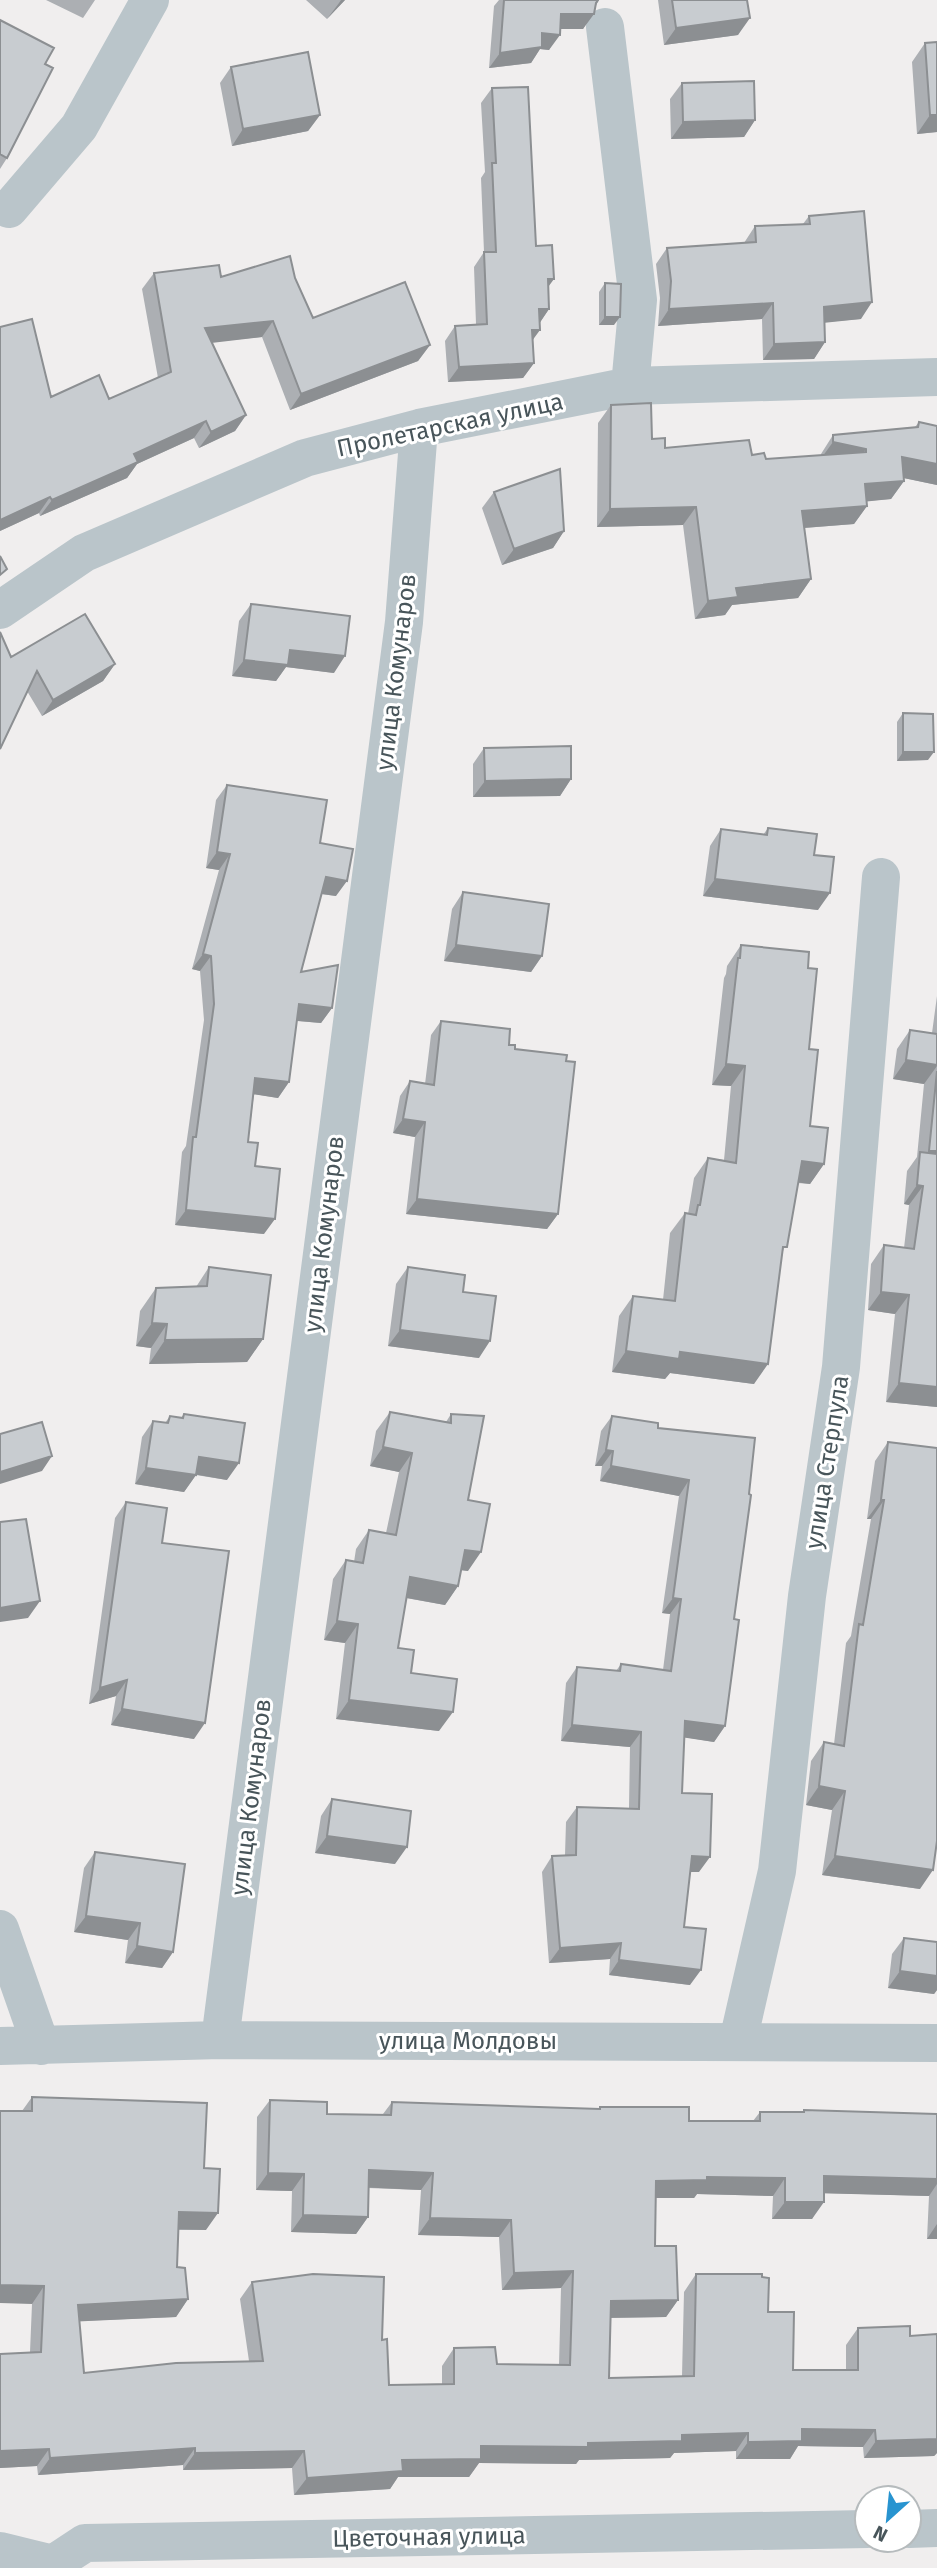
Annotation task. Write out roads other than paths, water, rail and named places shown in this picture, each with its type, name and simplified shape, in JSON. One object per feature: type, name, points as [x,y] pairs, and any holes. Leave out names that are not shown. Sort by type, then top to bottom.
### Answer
[{"type":"street","points":[[9,209],[79,127],[150,0]]},
{"type":"street","points":[[606,27],[638,300],[630,386]]},
{"type":"street","name":"Пролетарская улица","points":[[0,610],[84,553],[305,458],[419,428],[630,386],[937,377]]},
{"type":"street","name":"улица Комунаров","points":[[220,2040],[404,622],[419,428]]},
{"type":"street","name":"улица Стерпула","points":[[738,2041],[777,1871],[807,1596],[842,1367],[881,877]]},
{"type":"street","points":[[0,1929],[41,2046]]},
{"type":"street","name":"улица Молдовы","points":[[0,2046],[220,2040],[937,2043]]},
{"type":"street","name":"Цветочная улица","points":[[0,2551],[54,2566],[85,2543],[853,2529]]}]
